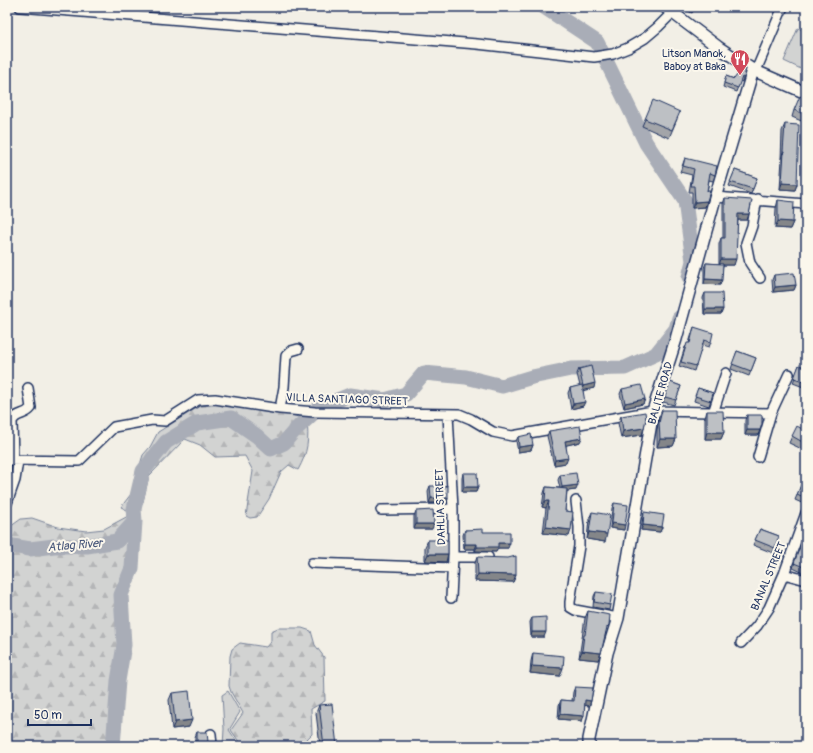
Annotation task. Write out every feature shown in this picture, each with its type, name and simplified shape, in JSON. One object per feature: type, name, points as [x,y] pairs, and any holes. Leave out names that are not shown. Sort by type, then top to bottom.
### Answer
[{"type":"street","points":[[20,7],[469,44],[594,57],[613,54],[628,48],[658,27],[671,9],[718,46],[753,70],[806,93]]},
{"type":"street","points":[[753,70],[758,66],[783,7]]},
{"type":"street","name":"BALITE ROAD","points":[[589,746],[589,739],[607,653],[618,618],[653,411],[674,344],[715,197],[753,70]]},
{"type":"street","points":[[715,197],[806,204]]},
{"type":"street","points":[[757,200],[752,226],[746,243],[750,263],[760,278]]},
{"type":"street","points":[[280,409],[284,387],[286,356],[288,352],[298,350]]},
{"type":"street","points":[[712,413],[726,373]]},
{"type":"street","points":[[758,457],[771,413],[789,374]]},
{"type":"street","points":[[7,503],[15,480],[12,421],[14,416],[25,414],[31,408],[28,388]]},
{"type":"street","name":"VILLA SANTIAGO STREET","points":[[13,460],[79,461],[114,426],[152,420],[165,421],[198,400],[215,399],[280,409],[314,412],[459,414],[493,432],[512,436],[653,411],[771,413]]},
{"type":"street","name":"DAHLIA STREET","points":[[448,414],[453,557],[451,598]]},
{"type":"street","points":[[576,500],[580,535],[570,607],[575,610],[618,618]]},
{"type":"street","points":[[381,510],[452,509]]},
{"type":"street","name":"BANAL STREET","points":[[741,643],[764,617],[784,574],[806,513]]},
{"type":"street","points":[[453,557],[499,558]]},
{"type":"street","points":[[312,563],[452,568]]},
{"type":"street","points":[[784,574],[806,580]]},
{"type":"street","points":[[211,734],[212,746]]},
{"type":"green space","points":[[798,28],[806,32],[806,58],[801,69],[784,61]]},
{"type":"green space","points":[[216,404],[286,413],[307,420],[307,446],[298,470],[289,465],[281,472],[269,499],[257,517],[250,518],[246,516],[253,471],[245,456],[215,457],[200,445],[185,439],[149,476],[143,502],[140,503],[139,507],[127,510],[121,507],[131,494],[143,455],[150,447],[158,432],[200,406]]},
{"type":"green space","points":[[139,514],[138,565],[127,594],[119,746],[7,746],[7,529],[21,519],[32,518],[58,527],[86,531],[104,529],[130,515]]},
{"type":"green space","points":[[278,628],[302,628],[311,631],[315,645],[324,657],[325,701],[311,709],[312,734],[300,746],[242,746],[231,730],[243,713],[229,686],[230,656],[232,649],[240,643],[266,647],[271,641],[271,631]]},
{"type":"green space","points":[[228,691],[240,712],[229,730],[240,746],[223,746],[224,729],[222,695]]},
{"type":"building","points":[[743,67],[746,69],[744,78],[742,77],[738,88],[724,83],[726,76],[734,79]]},
{"type":"building","points":[[800,96],[806,99],[806,115],[794,110]]},
{"type":"building","points":[[653,100],[680,112],[672,130],[645,119]]},
{"type":"building","points":[[785,124],[799,125],[797,184],[782,183]]},
{"type":"building","points":[[685,158],[717,166],[715,175],[710,173],[707,191],[710,191],[707,201],[695,202],[694,186],[691,186],[694,169],[683,166]]},
{"type":"building","points":[[735,170],[757,178],[753,189],[730,182]]},
{"type":"building","points":[[725,198],[752,200],[749,214],[738,214],[736,259],[721,259],[721,238],[725,238]]},
{"type":"building","points":[[778,200],[794,202],[793,222],[778,221]]},
{"type":"building","points":[[706,263],[723,264],[722,280],[705,279]]},
{"type":"building","points":[[794,273],[796,285],[775,287],[774,275]]},
{"type":"building","points":[[705,293],[722,293],[723,309],[705,309]]},
{"type":"building","points":[[694,327],[713,333],[711,342],[704,340],[696,366],[681,362],[687,343],[690,343]]},
{"type":"building","points":[[737,351],[756,358],[751,371],[732,364]]},
{"type":"building","points":[[799,365],[806,368],[806,382],[794,378]]},
{"type":"building","points":[[591,366],[595,383],[583,386],[579,369]]},
{"type":"building","points":[[670,382],[681,386],[676,400],[665,397]]},
{"type":"building","points":[[582,385],[585,402],[573,404],[570,388]]},
{"type":"building","points":[[641,385],[645,399],[625,403],[622,389]]},
{"type":"building","points":[[698,388],[713,393],[711,401],[695,396]]},
{"type":"building","points":[[662,410],[675,410],[676,439],[660,439],[659,423]]},
{"type":"building","points":[[707,411],[723,411],[724,432],[707,432]]},
{"type":"building","points":[[645,412],[646,419],[644,428],[623,431],[621,416]]},
{"type":"building","points":[[747,415],[762,415],[760,430],[747,430]]},
{"type":"building","points":[[580,426],[582,438],[565,441],[568,458],[555,460],[549,431]]},
{"type":"building","points":[[797,426],[804,430],[806,427],[806,444],[792,436]]},
{"type":"building","points":[[531,434],[533,445],[519,447],[518,437]]},
{"type":"building","points":[[463,473],[477,473],[478,487],[464,487]]},
{"type":"building","points":[[576,473],[578,485],[562,487],[560,475]]},
{"type":"building","points":[[803,480],[806,482],[806,499],[797,495]]},
{"type":"building","points":[[430,486],[448,486],[448,498],[431,498]]},
{"type":"building","points":[[546,487],[567,489],[565,511],[573,512],[571,530],[546,527],[549,501],[545,501]]},
{"type":"building","points":[[614,503],[628,505],[625,525],[612,523]]},
{"type":"building","points":[[433,510],[434,524],[416,524],[416,511]]},
{"type":"building","points":[[592,512],[610,515],[607,534],[589,532]]},
{"type":"building","points":[[644,512],[664,515],[662,527],[643,525]]},
{"type":"building","points":[[483,529],[483,532],[510,532],[510,543],[498,543],[498,547],[477,547],[477,544],[465,544],[465,530]]},
{"type":"building","points":[[760,529],[779,536],[775,548],[755,540]]},
{"type":"building","points":[[428,540],[448,540],[448,554],[428,554]]},
{"type":"building","points":[[801,544],[806,546],[806,568],[794,563]]},
{"type":"building","points":[[516,556],[516,575],[478,574],[477,557],[508,558]]},
{"type":"building","points":[[596,592],[612,594],[610,605],[594,602]]},
{"type":"building","points":[[588,611],[610,615],[609,625],[607,627],[601,653],[582,651]]},
{"type":"building","points":[[546,617],[546,632],[532,632],[532,618]]},
{"type":"building","points":[[533,653],[564,656],[563,668],[532,666]]},
{"type":"building","points":[[575,687],[593,688],[591,701],[585,700],[584,716],[560,714],[561,700],[574,701]]},
{"type":"building","points":[[189,691],[192,720],[175,722],[172,693]]},
{"type":"building","points":[[332,704],[337,746],[324,746],[319,705]]},
{"type":"building","points":[[197,732],[207,732],[208,742],[211,746],[197,746]]},
{"type":"waterway","points":[[544,7],[597,42],[646,143],[685,201],[693,261],[689,277]]},
{"type":"waterway","points":[[113,746],[118,681],[124,645],[121,595],[132,568],[135,521],[134,509],[143,471],[166,442],[197,423],[231,418],[257,436],[271,449],[284,443],[295,430],[320,407],[350,395],[385,400],[406,394],[424,373],[466,377],[502,386],[532,377],[571,369],[625,368],[656,354],[676,329],[679,318]]},
{"type":"waterway","name":"Atlag River","points":[[7,545],[30,549],[54,546],[87,546],[117,541],[135,521]]},
{"type":"place","name":"Litson Manok, Baboy at Baka","points":[[740,76]]}]
